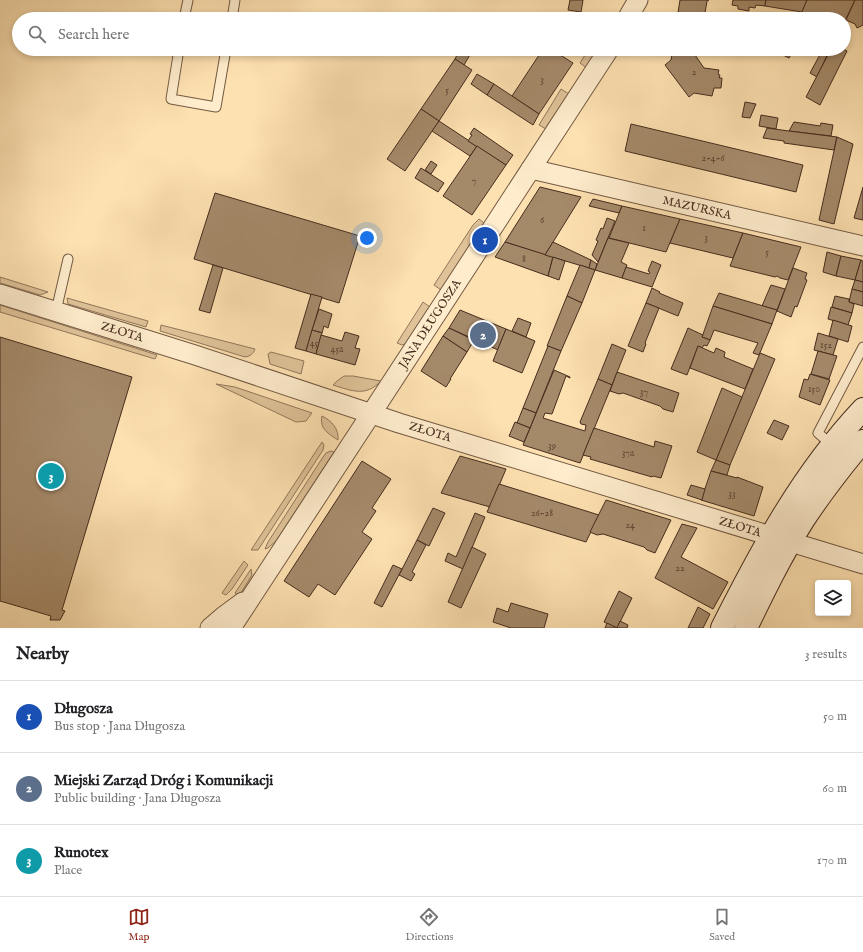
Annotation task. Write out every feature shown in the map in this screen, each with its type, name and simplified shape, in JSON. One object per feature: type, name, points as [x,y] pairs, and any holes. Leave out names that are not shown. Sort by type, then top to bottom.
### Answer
[{"type":"main road","points":[[746,628],[798,490],[857,415]]},
{"type":"main road","points":[[722,628],[780,539],[863,441]]},
{"type":"street","points":[[631,12],[638,0]]},
{"type":"street","name":"JANA DŁUGOSZA","points":[[231,628],[604,56]]},
{"type":"street","name":"MAZURSKA","points":[[530,170],[863,246]]},
{"type":"street","name":"ZŁOTA","points":[[0,294],[195,355],[371,414],[863,564]]},
{"type":"street","name":"JANA DŁUGOSZA","points":[[210,628],[251,597]]},
{"type":"lane","points":[[185,12],[188,0]]},
{"type":"lane","points":[[233,12],[235,0]]},
{"type":"lane","points":[[179,56],[171,99],[216,107],[225,56]]},
{"type":"lane","points":[[56,311],[68,259]]},
{"type":"lane","points":[[832,445],[818,433],[863,347]]},
{"type":"lane","points":[[857,415],[863,399]]},
{"type":"shaded area","points":[[584,56],[595,56],[587,68],[580,63]]},
{"type":"shaded area","points":[[561,89],[569,94],[546,129],[539,125]]},
{"type":"shaded area","points":[[479,219],[484,223],[441,290],[434,285],[473,225]]},
{"type":"shaded area","points":[[0,277],[48,292],[40,295],[0,283]]},
{"type":"shaded area","points":[[67,298],[148,321],[146,327],[68,304]]},
{"type":"shaded area","points":[[423,302],[430,307],[405,344],[402,345],[397,343]]},
{"type":"shaded area","points":[[0,305],[157,355],[155,359],[0,312]]},
{"type":"shaded area","points":[[161,325],[255,349],[252,354],[245,357],[160,331]]},
{"type":"shaded area","points":[[271,352],[304,361],[301,374],[270,364],[268,354]]},
{"type":"shaded area","points":[[344,376],[353,376],[381,381],[370,389],[364,391],[353,391],[333,385]]},
{"type":"shaded area","points":[[216,384],[235,387],[312,413],[306,421],[296,422]]},
{"type":"shaded area","points":[[322,416],[329,420],[336,429],[338,440],[323,428],[321,421]]},
{"type":"shaded area","points":[[322,442],[324,445],[323,450],[258,550],[251,550]]},
{"type":"shaded area","points":[[331,451],[334,452],[276,541],[265,549],[323,457],[326,453]]},
{"type":"shaded area","points":[[244,561],[248,565],[232,589],[226,595],[222,593]]},
{"type":"shaded area","points":[[251,569],[252,575],[239,596],[235,593]]},
{"type":"building","points":[[570,0],[583,0],[581,12],[568,10]]},
{"type":"building","points":[[680,0],[709,0],[707,1],[705,12],[678,12]]},
{"type":"building","points":[[733,0],[766,0],[765,6],[756,5],[755,8],[749,7],[749,11],[738,9],[738,6],[732,5]]},
{"type":"building","points":[[766,0],[807,0],[802,12],[765,6]]},
{"type":"building","points":[[807,0],[855,0],[849,12],[802,12]]},
{"type":"building","points":[[855,0],[863,0],[863,25],[857,28],[855,24],[851,22],[851,12],[850,12]]},
{"type":"building","points":[[456,56],[469,56],[464,65],[455,59]]},
{"type":"building","points":[[538,56],[562,56],[573,63],[539,114],[512,96]]},
{"type":"building","points":[[672,56],[696,56],[704,68],[719,70],[719,78],[722,78],[721,88],[714,88],[712,96],[694,93],[689,97],[665,65],[671,60]]},
{"type":"building","points":[[819,56],[827,56],[817,77],[810,73]]},
{"type":"building","points":[[827,56],[844,56],[820,105],[806,97]]},
{"type":"building","points":[[455,59],[472,70],[439,121],[421,109]]},
{"type":"building","points":[[477,74],[494,84],[487,95],[471,84]]},
{"type":"building","points":[[494,84],[539,114],[533,125],[487,95]]},
{"type":"building","points":[[745,102],[756,104],[750,118],[742,117]]},
{"type":"building","points":[[421,109],[439,121],[405,171],[387,159]]},
{"type":"building","points":[[761,115],[778,118],[776,129],[759,126]]},
{"type":"building","points":[[439,121],[477,146],[470,156],[432,131]]},
{"type":"building","points":[[794,122],[820,126],[821,123],[833,125],[831,136],[789,131]]},
{"type":"building","points":[[631,124],[803,165],[796,192],[625,151]]},
{"type":"building","points":[[474,128],[513,155],[506,165],[468,141]]},
{"type":"building","points":[[767,128],[837,137],[834,150],[784,143],[784,141],[763,138]]},
{"type":"building","points":[[837,137],[853,144],[834,224],[819,220]]},
{"type":"building","points":[[477,146],[506,165],[472,215],[443,196]]},
{"type":"building","points":[[431,161],[437,165],[431,174],[425,170]]},
{"type":"building","points":[[421,168],[444,183],[438,192],[415,178]]},
{"type":"building","points":[[540,187],[581,197],[545,255],[505,242]]},
{"type":"building","points":[[863,187],[863,220],[854,218]]},
{"type":"building","points":[[215,193],[360,236],[339,303],[194,259]]},
{"type":"building","points":[[593,199],[622,206],[619,213],[589,206]]},
{"type":"building","points":[[622,206],[680,219],[666,252],[609,238]]},
{"type":"building","points":[[607,218],[615,221],[598,262],[592,255],[598,241],[596,240],[601,228],[603,229]]},
{"type":"building","points":[[680,219],[743,233],[733,258],[670,243]]},
{"type":"building","points":[[743,233],[801,247],[788,280],[777,276],[775,277],[730,266]]},
{"type":"building","points":[[608,238],[629,243],[621,262],[627,265],[622,278],[595,270]]},
{"type":"building","points":[[505,242],[553,257],[548,276],[495,257]]},
{"type":"building","points":[[553,242],[591,260],[589,268],[545,255]]},
{"type":"building","points":[[827,252],[841,256],[836,276],[823,272]]},
{"type":"building","points":[[841,256],[861,260],[855,280],[836,276]]},
{"type":"building","points":[[553,257],[565,261],[559,280],[548,276]]},
{"type":"building","points":[[591,260],[597,264],[595,270],[589,268]]},
{"type":"building","points":[[861,260],[863,261],[863,282],[855,280]]},
{"type":"building","points":[[652,261],[661,265],[652,287],[622,278],[626,267],[649,274],[650,272],[648,271]]},
{"type":"building","points":[[213,265],[223,268],[210,313],[199,310]]},
{"type":"building","points":[[580,265],[595,270],[582,303],[567,296]]},
{"type":"building","points":[[793,268],[807,273],[805,279],[807,280],[797,307],[795,306],[791,317],[777,311]]},
{"type":"building","points":[[855,280],[863,282],[863,292],[852,289]]},
{"type":"building","points":[[771,285],[785,289],[777,310],[762,306]]},
{"type":"building","points":[[652,288],[660,292],[659,293],[683,303],[678,316],[646,303]]},
{"type":"building","points":[[852,289],[863,292],[863,306],[849,302]]},
{"type":"building","points":[[719,293],[777,310],[772,324],[713,306]]},
{"type":"building","points":[[311,294],[322,297],[306,351],[295,348]]},
{"type":"building","points":[[567,296],[582,303],[561,351],[547,346]]},
{"type":"building","points":[[835,296],[849,299],[849,302],[854,304],[852,313],[832,307]]},
{"type":"building","points":[[646,303],[659,308],[643,352],[628,346]]},
{"type":"building","points":[[713,306],[772,324],[759,355],[753,353],[758,343],[714,330],[710,340],[702,337]]},
{"type":"building","points":[[831,307],[852,313],[848,325],[828,319]]},
{"type":"building","points":[[319,309],[332,314],[328,328],[324,326],[322,333],[312,330]]},
{"type":"building","points":[[460,310],[506,329],[498,350],[449,328]]},
{"type":"building","points":[[518,318],[531,323],[526,337],[512,331]]},
{"type":"building","points":[[833,320],[852,326],[848,342],[829,336]]},
{"type":"building","points":[[449,328],[474,340],[467,352],[443,336]]},
{"type":"building","points":[[688,328],[710,340],[707,346],[704,345],[702,348],[698,346],[687,375],[671,369]]},
{"type":"building","points":[[506,329],[535,341],[522,373],[493,361]]},
{"type":"building","points":[[312,330],[322,333],[316,354],[306,351]]},
{"type":"building","points":[[345,332],[359,336],[355,348],[360,349],[355,365],[316,354],[321,335],[342,341]]},
{"type":"building","points":[[818,333],[838,339],[833,355],[814,350]]},
{"type":"building","points":[[443,336],[467,352],[446,387],[421,371]]},
{"type":"building","points":[[0,337],[132,377],[62,610],[65,611],[60,620],[50,620],[51,616],[0,601]]},
{"type":"building","points":[[612,344],[626,350],[612,385],[598,379]]},
{"type":"building","points":[[548,346],[561,351],[536,413],[523,408]]},
{"type":"building","points":[[698,346],[714,353],[716,348],[725,352],[724,357],[753,369],[745,389],[690,368]]},
{"type":"building","points":[[818,351],[837,356],[829,379],[811,374]]},
{"type":"building","points":[[760,353],[775,359],[730,465],[716,460]]},
{"type":"building","points":[[554,370],[570,377],[570,378],[566,376],[552,414],[545,413],[543,418],[585,431],[586,425],[581,424],[580,422],[598,379],[612,385],[580,463],[523,445]]},
{"type":"building","points":[[617,372],[679,393],[673,412],[623,393],[619,394],[610,391]]},
{"type":"building","points":[[810,374],[830,380],[820,405],[799,397],[804,379],[808,380]]},
{"type":"building","points":[[722,388],[742,397],[716,460],[697,452]]},
{"type":"building","points":[[523,408],[536,413],[530,428],[517,423]]},
{"type":"building","points":[[774,420],[789,426],[782,440],[767,433]]},
{"type":"building","points":[[515,422],[530,428],[524,442],[509,436]]},
{"type":"building","points":[[594,428],[654,447],[655,441],[672,446],[661,478],[652,477],[590,459],[591,457],[583,455]]},
{"type":"building","points":[[460,456],[506,469],[490,507],[441,493]]},
{"type":"building","points":[[716,460],[730,465],[727,475],[711,471]]},
{"type":"building","points":[[362,461],[391,479],[372,508],[376,511],[362,532],[372,539],[335,595],[318,584],[309,597],[284,581]]},
{"type":"building","points":[[711,471],[737,477],[763,487],[754,516],[701,500]]},
{"type":"building","points":[[499,484],[599,515],[586,542],[487,512]]},
{"type":"building","points":[[691,485],[705,489],[702,500],[687,495]]},
{"type":"building","points":[[606,500],[671,520],[655,553],[644,547],[603,534],[597,535],[590,532]]},
{"type":"building","points":[[433,508],[445,513],[429,546],[417,540]]},
{"type":"building","points":[[475,513],[485,517],[463,569],[445,561],[448,553],[456,557]]},
{"type":"building","points":[[682,524],[697,528],[681,557],[728,582],[713,609],[655,578]]},
{"type":"building","points":[[417,540],[426,545],[412,572],[415,574],[411,581],[399,575]]},
{"type":"building","points":[[472,547],[486,554],[461,608],[448,602]]},
{"type":"building","points":[[393,565],[402,569],[382,607],[374,603]]},
{"type":"building","points":[[619,591],[632,598],[617,628],[604,622]]},
{"type":"building","points":[[511,603],[548,614],[544,628],[511,628],[493,622],[497,608],[508,612]]},
{"type":"building","points":[[698,607],[710,614],[703,628],[688,628]]},
{"type":"building","points":[[620,621],[628,625],[627,628],[617,628]]},
{"type":"building","points":[[607,623],[617,628],[605,628]]},
{"type":"place","name":"Długosza","points":[[485,240]]},
{"type":"place","name":"Miejski Zarząd Dróg i Komunikacji","points":[[483,335]]},
{"type":"place","name":"Runotex","points":[[51,476]]}]
